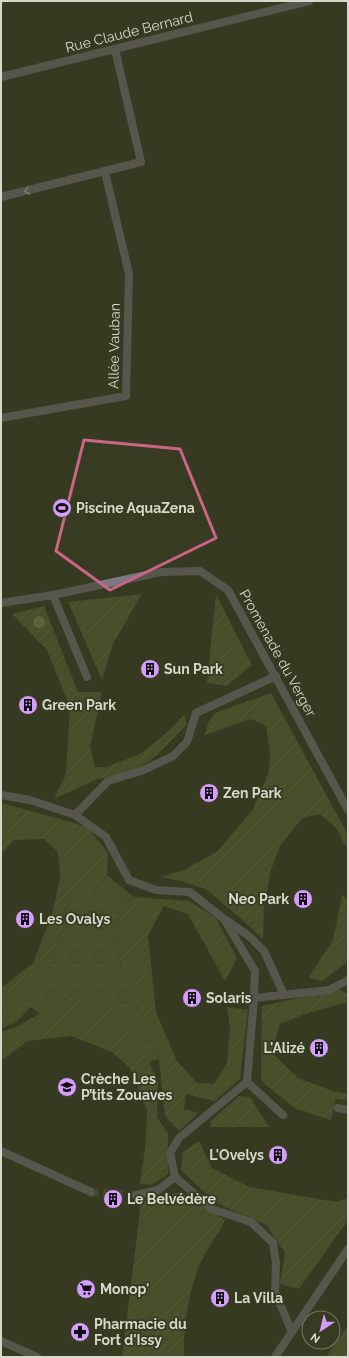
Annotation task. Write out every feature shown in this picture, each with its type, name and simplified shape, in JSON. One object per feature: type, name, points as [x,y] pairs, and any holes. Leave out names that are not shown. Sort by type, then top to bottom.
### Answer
[{"type":"street","name":"Rue Claude Bernard","points":[[1,77],[310,1]]},
{"type":"street","points":[[1,197],[140,162],[115,49]]},
{"type":"street","name":"Allée Vauban","points":[[1,418],[126,396],[129,274],[105,172]]},
{"type":"street","name":"Promenade du Verger","points":[[1,603],[53,595],[160,572],[200,571],[228,590],[348,810]]},
{"type":"street","points":[[53,595],[87,677]]},
{"type":"street","points":[[75,815],[108,781],[144,770],[173,756],[187,742],[196,713],[276,676]]},
{"type":"street","points":[[1,795],[30,800],[75,815],[106,837],[129,880],[156,890],[190,892],[224,919],[249,936],[264,952],[284,995]]},
{"type":"street","points":[[224,919],[255,971],[247,1082],[179,1138],[170,1153],[175,1177],[212,1209],[251,1222],[273,1243],[276,1263],[275,1292],[292,1332]]},
{"type":"street","points":[[254,998],[329,990],[348,980]]},
{"type":"street","points":[[247,1082],[283,1114]]},
{"type":"street","points":[[338,1108],[348,1110]]},
{"type":"street","points":[[1,1151],[91,1192]]},
{"type":"street","points":[[136,1195],[158,1190],[175,1177]]},
{"type":"street","points":[[275,1357],[348,1249]]},
{"type":"street","points":[[1,1341],[38,1357]]},
{"type":"highlighted area","points":[[84,440],[180,449],[216,538],[110,590],[56,551]]},
{"type":"green space","points":[[142,594],[113,644],[102,680],[68,602]]},
{"type":"green space","points":[[216,594],[252,665],[227,686],[207,683]]},
{"type":"green space","points":[[44,606],[78,692],[102,692],[90,747],[95,767],[107,767],[142,753],[169,731],[184,715],[187,724],[159,753],[137,770],[98,779],[54,799],[66,774],[70,707],[47,650],[12,614]]},
{"type":"green space","points":[[271,693],[348,835],[348,847],[344,844],[338,830],[320,814],[302,818],[280,846],[271,870],[264,907],[263,939],[207,890],[185,882],[161,877],[184,870],[218,851],[253,809],[269,772],[270,752],[266,726],[251,719],[205,735],[208,723],[215,713]]},
{"type":"green space","points":[[1,803],[88,828],[108,853],[107,875],[89,900],[67,900],[63,927],[48,971],[27,1003],[31,1007],[15,1023],[1,1028],[1,988],[33,963],[53,911],[60,877],[58,852],[44,839],[14,840],[1,854]]},
{"type":"green space","points":[[107,875],[134,897],[116,915],[121,968],[159,1059],[149,1062],[71,996],[40,1014],[26,1003],[48,971],[63,927],[67,900],[89,900]]},
{"type":"green space","points":[[342,895],[348,900],[348,957],[346,963],[322,981],[308,978],[333,940]]},
{"type":"green space","points":[[134,897],[189,901],[216,918],[237,958],[225,981],[188,914],[164,906],[148,935],[156,1012],[177,1061],[197,1083],[214,1084],[227,1063],[230,1028],[227,1007],[248,1010],[240,1079],[215,1101],[186,1094],[184,1109],[198,1113],[179,1131],[165,1116],[159,1059],[121,969],[116,915]]},
{"type":"green space","points":[[338,989],[348,994],[348,1002],[305,1014],[280,1024],[272,1053],[298,1078],[333,1091],[348,1094],[348,1100],[336,1099],[331,1120],[296,1109],[261,1081],[262,1006]]},
{"type":"green space","points":[[99,994],[130,1018],[158,1082],[157,1117],[168,1134],[168,1174],[151,1185],[140,1184],[146,1140],[147,1110],[130,1068],[112,1052],[71,1036],[28,1041],[1,1061],[1,1032],[18,1026],[71,996]]},
{"type":"green space","points":[[239,1096],[250,1097],[269,1127],[210,1127],[211,1121]]},
{"type":"green space","points":[[199,1141],[212,1168],[249,1187],[336,1202],[348,1198],[348,1220],[299,1289],[280,1284],[285,1253],[266,1225],[216,1203],[181,1170],[183,1152]]},
{"type":"green space","points":[[180,1192],[225,1220],[202,1260],[195,1277],[187,1311],[184,1334],[184,1357],[122,1357],[141,1202]]},
{"type":"green space","points":[[348,1325],[348,1356],[326,1357],[331,1350],[341,1350],[341,1335]]},
{"type":"tunnel","points":[[91,1192],[136,1195]]},
{"type":"place","name":"Piscine AquaZena","points":[[62,508]]},
{"type":"place","name":"Sun Park","points":[[150,669]]},
{"type":"place","name":"Green Park","points":[[28,705]]},
{"type":"place","name":"Zen Park","points":[[209,793]]},
{"type":"place","name":"Neo Park","points":[[303,899]]},
{"type":"place","name":"Les Ovalys","points":[[25,919]]},
{"type":"place","name":"Solaris","points":[[192,998]]},
{"type":"place","name":"L'Alizé","points":[[319,1048]]},
{"type":"place","name":"Crèche Les P’tits Zouaves","points":[[67,1087]]},
{"type":"place","name":"L'Ovelys","points":[[278,1155]]},
{"type":"place","name":"Le Belvédère","points":[[113,1199]]},
{"type":"place","name":"Monop'","points":[[86,1289]]},
{"type":"place","name":"La Villa","points":[[220,1298]]},
{"type":"place","name":"Pharmacie du Fort d'Issy","points":[[80,1332]]}]
